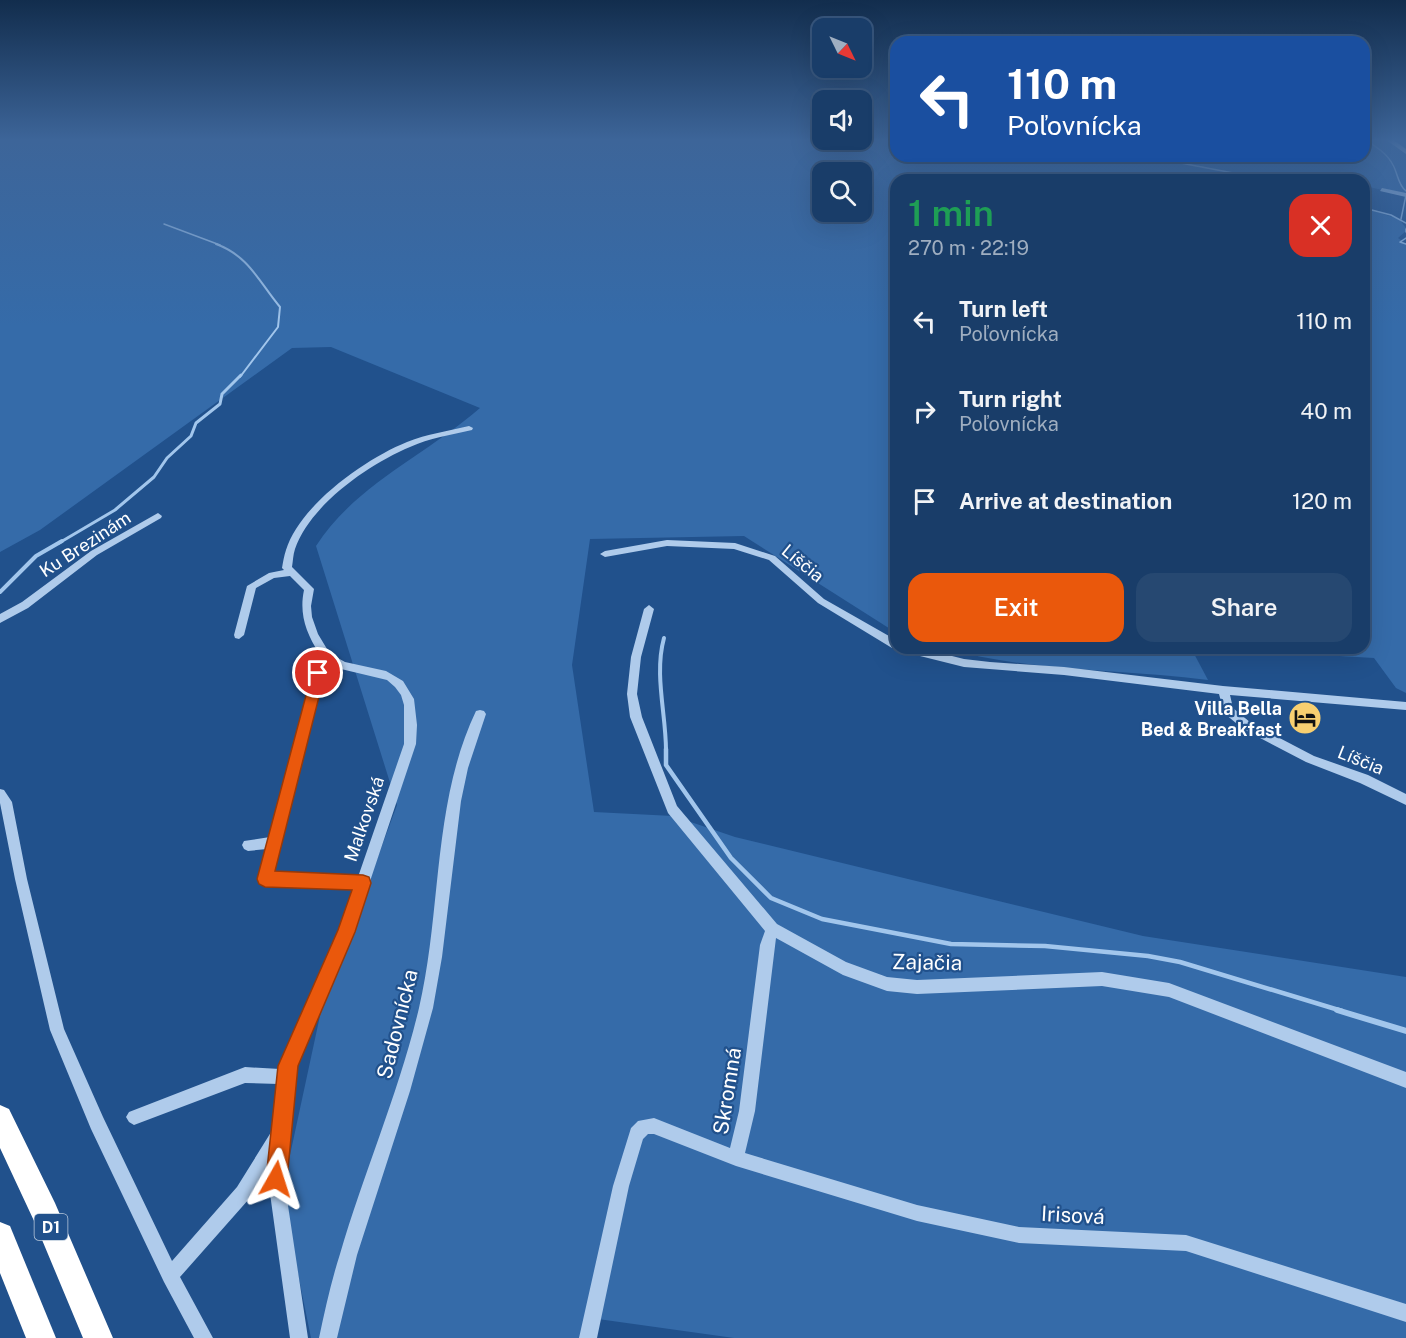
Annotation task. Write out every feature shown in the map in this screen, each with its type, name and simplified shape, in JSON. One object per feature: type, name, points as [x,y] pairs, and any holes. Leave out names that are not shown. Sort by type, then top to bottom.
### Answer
[{"type":"highway","name":"D1","points":[[0,1118],[45,1213],[98,1338]]},
{"type":"highway","points":[[0,1236],[40,1338]]},
{"type":"street","points":[[363,883],[265,879],[324,652],[310,627],[305,607],[309,589],[287,568],[291,543],[331,495],[380,457],[410,444],[469,428]]},
{"type":"street","name":"Ku Brezinám","points":[[0,619],[25,605],[94,554],[158,516]]},
{"type":"street","name":"Líščia","points":[[605,554],[667,543],[735,546],[772,558],[821,601],[890,641]]},
{"type":"street","points":[[238,635],[252,585],[272,574],[291,573]]},
{"type":"street","name":"Zajačia","points":[[649,609],[636,657],[632,694],[640,727],[672,809],[772,929],[843,968],[887,984],[917,987],[1102,979],[1169,990],[1406,1080]]},
{"type":"street","name":"Malkovská","points":[[299,1338],[276,1179],[288,1066],[346,932],[411,744],[411,715],[406,693],[387,674],[356,669],[333,660],[324,652]]},
{"type":"street","points":[[928,654],[964,663],[1064,670],[1223,690],[1406,706]]},
{"type":"street","name":"Líščia","points":[[1223,690],[1228,710],[1247,726],[1310,759],[1364,780],[1406,800]]},
{"type":"street","name":"Sadovnícka","points":[[328,1338],[336,1293],[410,1068],[427,1006],[455,802],[464,763],[480,714]]},
{"type":"street","points":[[0,794],[6,802],[21,879],[57,1030],[97,1123],[170,1276],[204,1338]]},
{"type":"street","points":[[248,845],[274,842]]},
{"type":"street","name":"Skromná","points":[[588,1338],[621,1186],[637,1134],[644,1127],[654,1126],[736,1158],[747,1111],[767,945],[772,929]]},
{"type":"street","points":[[134,1117],[245,1076],[287,1077]]},
{"type":"street","name":"Malkovská","points":[[170,1276],[243,1193],[281,1132]]},
{"type":"street","name":"Irisová","points":[[736,1158],[917,1213],[1019,1234],[1186,1243],[1406,1313]]},
{"type":"shaded area","points":[[0,201],[812,201],[812,222],[872,222],[872,201],[890,201],[890,629],[744,536],[590,539],[572,665],[594,812],[673,816],[735,837],[1143,936],[1406,977],[1406,1338],[734,1338],[598,1319],[593,1338],[311,1338],[295,1259],[284,1183],[321,1011],[397,805],[316,546],[350,505],[480,408],[331,347],[292,348],[40,530],[0,552]]},
{"type":"shaded area","points":[[1370,210],[1399,219],[1406,228],[1406,231],[1398,238],[1406,244],[1406,693],[1396,688],[1374,658],[1305,654],[1370,654]]},
{"type":"shaded area","points":[[968,654],[1194,654],[1208,680],[1042,666]]},
{"type":"waterway","points":[[1401,219],[1405,201]]},
{"type":"waterway","points":[[1370,210],[1391,215],[1406,223]]},
{"type":"waterway","points":[[164,224],[220,245]]},
{"type":"waterway","points":[[1406,238],[1400,242],[1406,244]]},
{"type":"waterway","points":[[216,244],[237,255],[280,307],[278,327],[240,377]]},
{"type":"waterway","points":[[59,543],[115,510],[154,477],[167,458],[191,436],[196,423],[220,404],[222,394],[241,375]]},
{"type":"waterway","points":[[0,592],[36,556],[62,541]]},
{"type":"waterway","points":[[664,638],[660,680],[666,736],[666,765],[731,858],[771,898],[822,919],[951,944],[1045,946],[1148,956],[1180,962],[1342,1011]]},
{"type":"waterway","points":[[1337,1010],[1406,1031]]},
{"type":"place","name":"Villa Bella Bed & Breakfast","points":[[1305,718]]},
{"type":"route","points":[[276,1179],[288,1066],[346,932],[363,883],[265,879],[318,673]]}]
